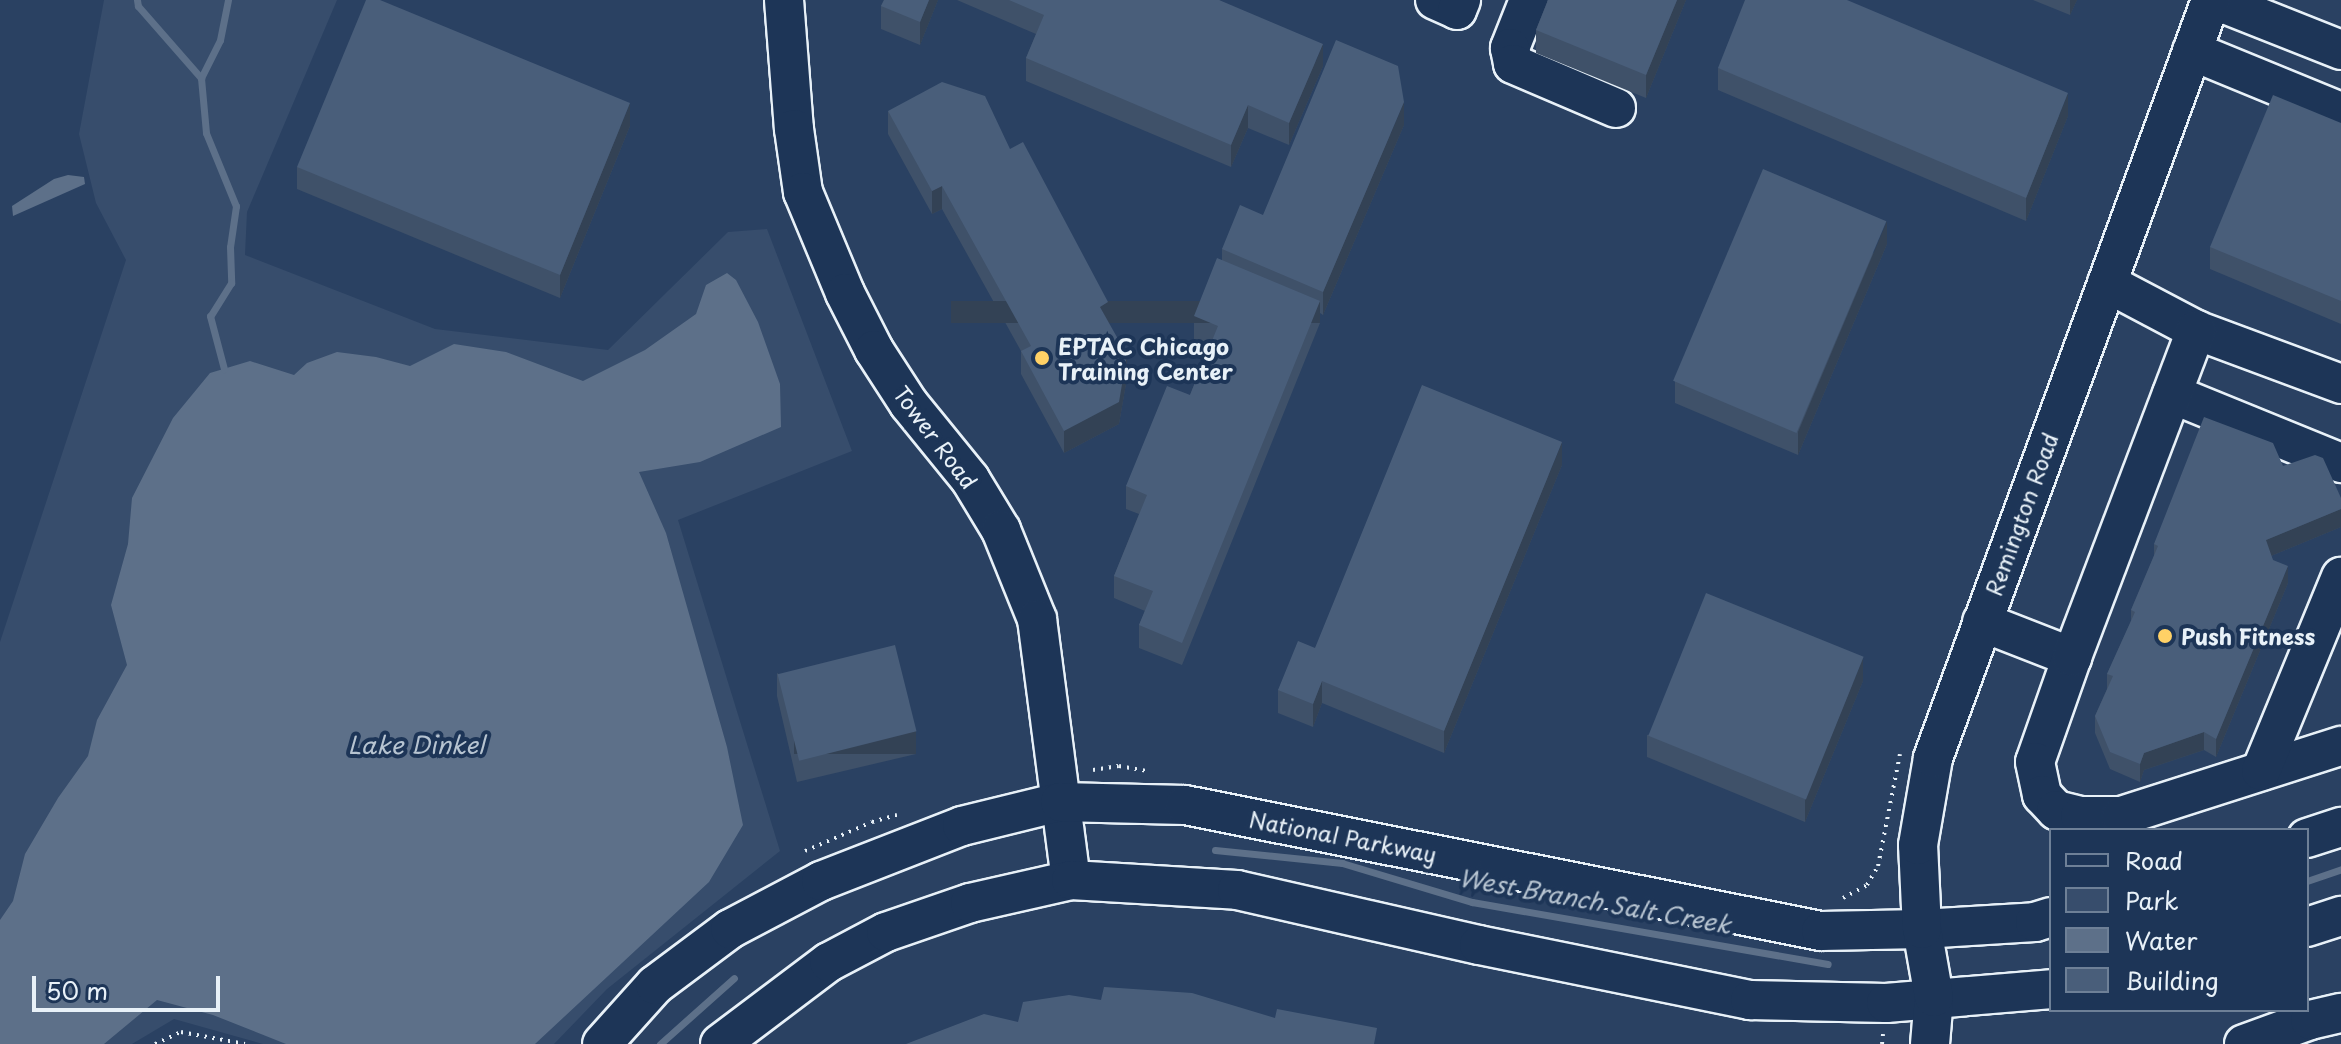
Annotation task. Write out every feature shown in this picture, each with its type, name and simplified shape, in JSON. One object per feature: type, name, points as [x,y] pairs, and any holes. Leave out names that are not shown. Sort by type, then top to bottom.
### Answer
[{"type":"street","name":"Tower Road","points":[[784,0],[794,129],[803,192],[845,293],[874,350],[909,404],[970,479],[1001,530],[1037,619],[1071,880]]},
{"type":"street","points":[[1435,0],[1457,10],[1461,0]]},
{"type":"street","points":[[1529,0],[1510,48],[1513,64],[1616,108]]},
{"type":"street","points":[[2213,0],[2341,50]]},
{"type":"street","name":"Remington Road","points":[[1930,1044],[1934,997],[1922,929],[1918,845],[1933,758],[2213,0]]},
{"type":"street","points":[[2192,51],[2341,112]]},
{"type":"street","points":[[2107,283],[2196,330],[2341,384]]},
{"type":"street","points":[[2196,330],[2035,762],[2042,795],[2056,810],[2080,816],[2121,816],[2341,746]]},
{"type":"street","points":[[2172,394],[2341,463]]},
{"type":"street","points":[[2261,771],[2341,577]]},
{"type":"street","points":[[1982,622],[2072,657]]},
{"type":"street","name":"National Parkway","points":[[602,1044],[655,985],[730,929],[821,881],[1058,789],[1185,805],[1821,931],[1922,929],[2035,922],[2049,918]]},
{"type":"street","points":[[2309,837],[2341,827]]},
{"type":"street","points":[[720,1044],[829,962],[886,932],[970,903],[1071,880],[1237,890],[1479,945],[1750,1000],[1886,1003],[2049,989]]},
{"type":"street","points":[[2309,926],[2341,916]]},
{"type":"street","points":[[2244,1044],[2310,1020],[2341,1013]]},
{"type":"path","points":[[1058,789],[1119,766],[1162,773]]},
{"type":"path","points":[[796,858],[807,850],[872,822],[901,814]]},
{"type":"path","points":[[1831,899],[1845,898],[1867,885],[1874,930]]},
{"type":"path","points":[[1882,1044],[1886,1003]]},
{"type":"path","points":[[155,1044],[181,1032],[245,1044]]},
{"type":"shaded area","points":[[0,0],[2341,0],[2341,1044],[0,1044]]},
{"type":"green space","name":"Lake Dinkel","points":[[104,0],[337,0],[247,212],[245,255],[435,329],[608,350],[728,232],[767,229],[852,451],[678,520],[780,851],[607,989],[554,1044],[263,1044],[174,1019],[132,1044],[0,1044],[0,642],[126,260],[96,203],[79,134]]},
{"type":"water","points":[[68,175],[84,177],[85,184],[13,216],[12,206],[54,179]]},
{"type":"water","name":"Lake Dinkel","points":[[727,273],[736,280],[758,322],[780,384],[781,427],[700,462],[639,472],[666,533],[727,747],[743,825],[709,882],[535,1044],[286,1044],[213,1015],[157,1000],[104,1044],[0,1044],[0,920],[13,901],[25,854],[58,798],[88,756],[97,720],[127,665],[111,605],[128,544],[132,498],[173,418],[210,373],[250,361],[294,375],[307,363],[337,352],[376,357],[410,366],[454,344],[506,352],[583,381],[645,350],[696,314],[706,285]]},
{"type":"building","points":[[366,0],[380,0],[630,103],[560,275],[297,167]]},
{"type":"building","points":[[884,0],[929,0],[920,22],[881,6]]},
{"type":"building","points":[[1009,0],[1219,0],[1323,44],[1289,123],[1248,105],[1231,145],[1026,58],[1044,15]]},
{"type":"building","points":[[1548,0],[1677,0],[1646,75],[1536,30]]},
{"type":"building","points":[[1745,0],[1847,0],[2068,93],[2026,198],[1718,68]]},
{"type":"building","points":[[1336,40],[1398,66],[1404,102],[1323,292],[1222,249],[1240,205],[1263,215]]},
{"type":"building","points":[[942,82],[985,96],[1010,149],[1023,142],[1108,302],[1100,307],[1127,355],[1119,402],[1064,431],[1021,351],[1031,346],[942,186],[932,191],[888,111]]},
{"type":"building","points":[[2273,95],[2341,123],[2341,301],[2210,247]]},
{"type":"building","points":[[1763,169],[1886,221],[1796,433],[1673,381]]},
{"type":"building","points":[[1217,258],[1320,301],[1182,643],[1139,625],[1153,591],[1114,576],[1147,495],[1126,486],[1167,386],[1190,395],[1218,326],[1194,316]]},
{"type":"building","points":[[1422,385],[1562,442],[1444,731],[1322,681],[1313,704],[1278,690],[1298,641],[1315,648]]},
{"type":"building","points":[[2204,417],[2273,443],[2283,466],[2315,455],[2323,458],[2341,498],[2341,509],[2266,540],[2273,560],[2288,566],[2216,739],[2204,732],[2144,753],[2140,764],[2110,752],[2095,716],[2113,676],[2107,674],[2135,612],[2131,610],[2158,546],[2154,544]]},
{"type":"building","points":[[1706,593],[1864,657],[1806,799],[1648,736]]},
{"type":"building","points":[[895,645],[917,731],[799,761],[778,674]]},
{"type":"building","points":[[1104,987],[1192,993],[1275,1018],[1277,1009],[1377,1028],[1374,1044],[906,1044],[984,1014],[1018,1022],[1023,1002],[1069,995],[1101,1000]]},
{"type":"waterway","points":[[137,0],[138,6],[201,78],[206,133],[236,206],[230,247],[231,283],[210,316],[224,369]]},
{"type":"waterway","points":[[201,78],[220,40],[228,0]]},
{"type":"waterway","name":"West Branch Salt Creek","points":[[1215,850],[1342,863],[1472,902],[1828,964]]},
{"type":"waterway","name":"West Branch Salt Creek","points":[[2309,880],[2341,869]]},
{"type":"waterway","points":[[660,1044],[734,978]]},
{"type":"place","name":"EPTAC Chicago Training Center","points":[[1042,358]]},
{"type":"place","name":"Push Fitness","points":[[2165,636]]}]
